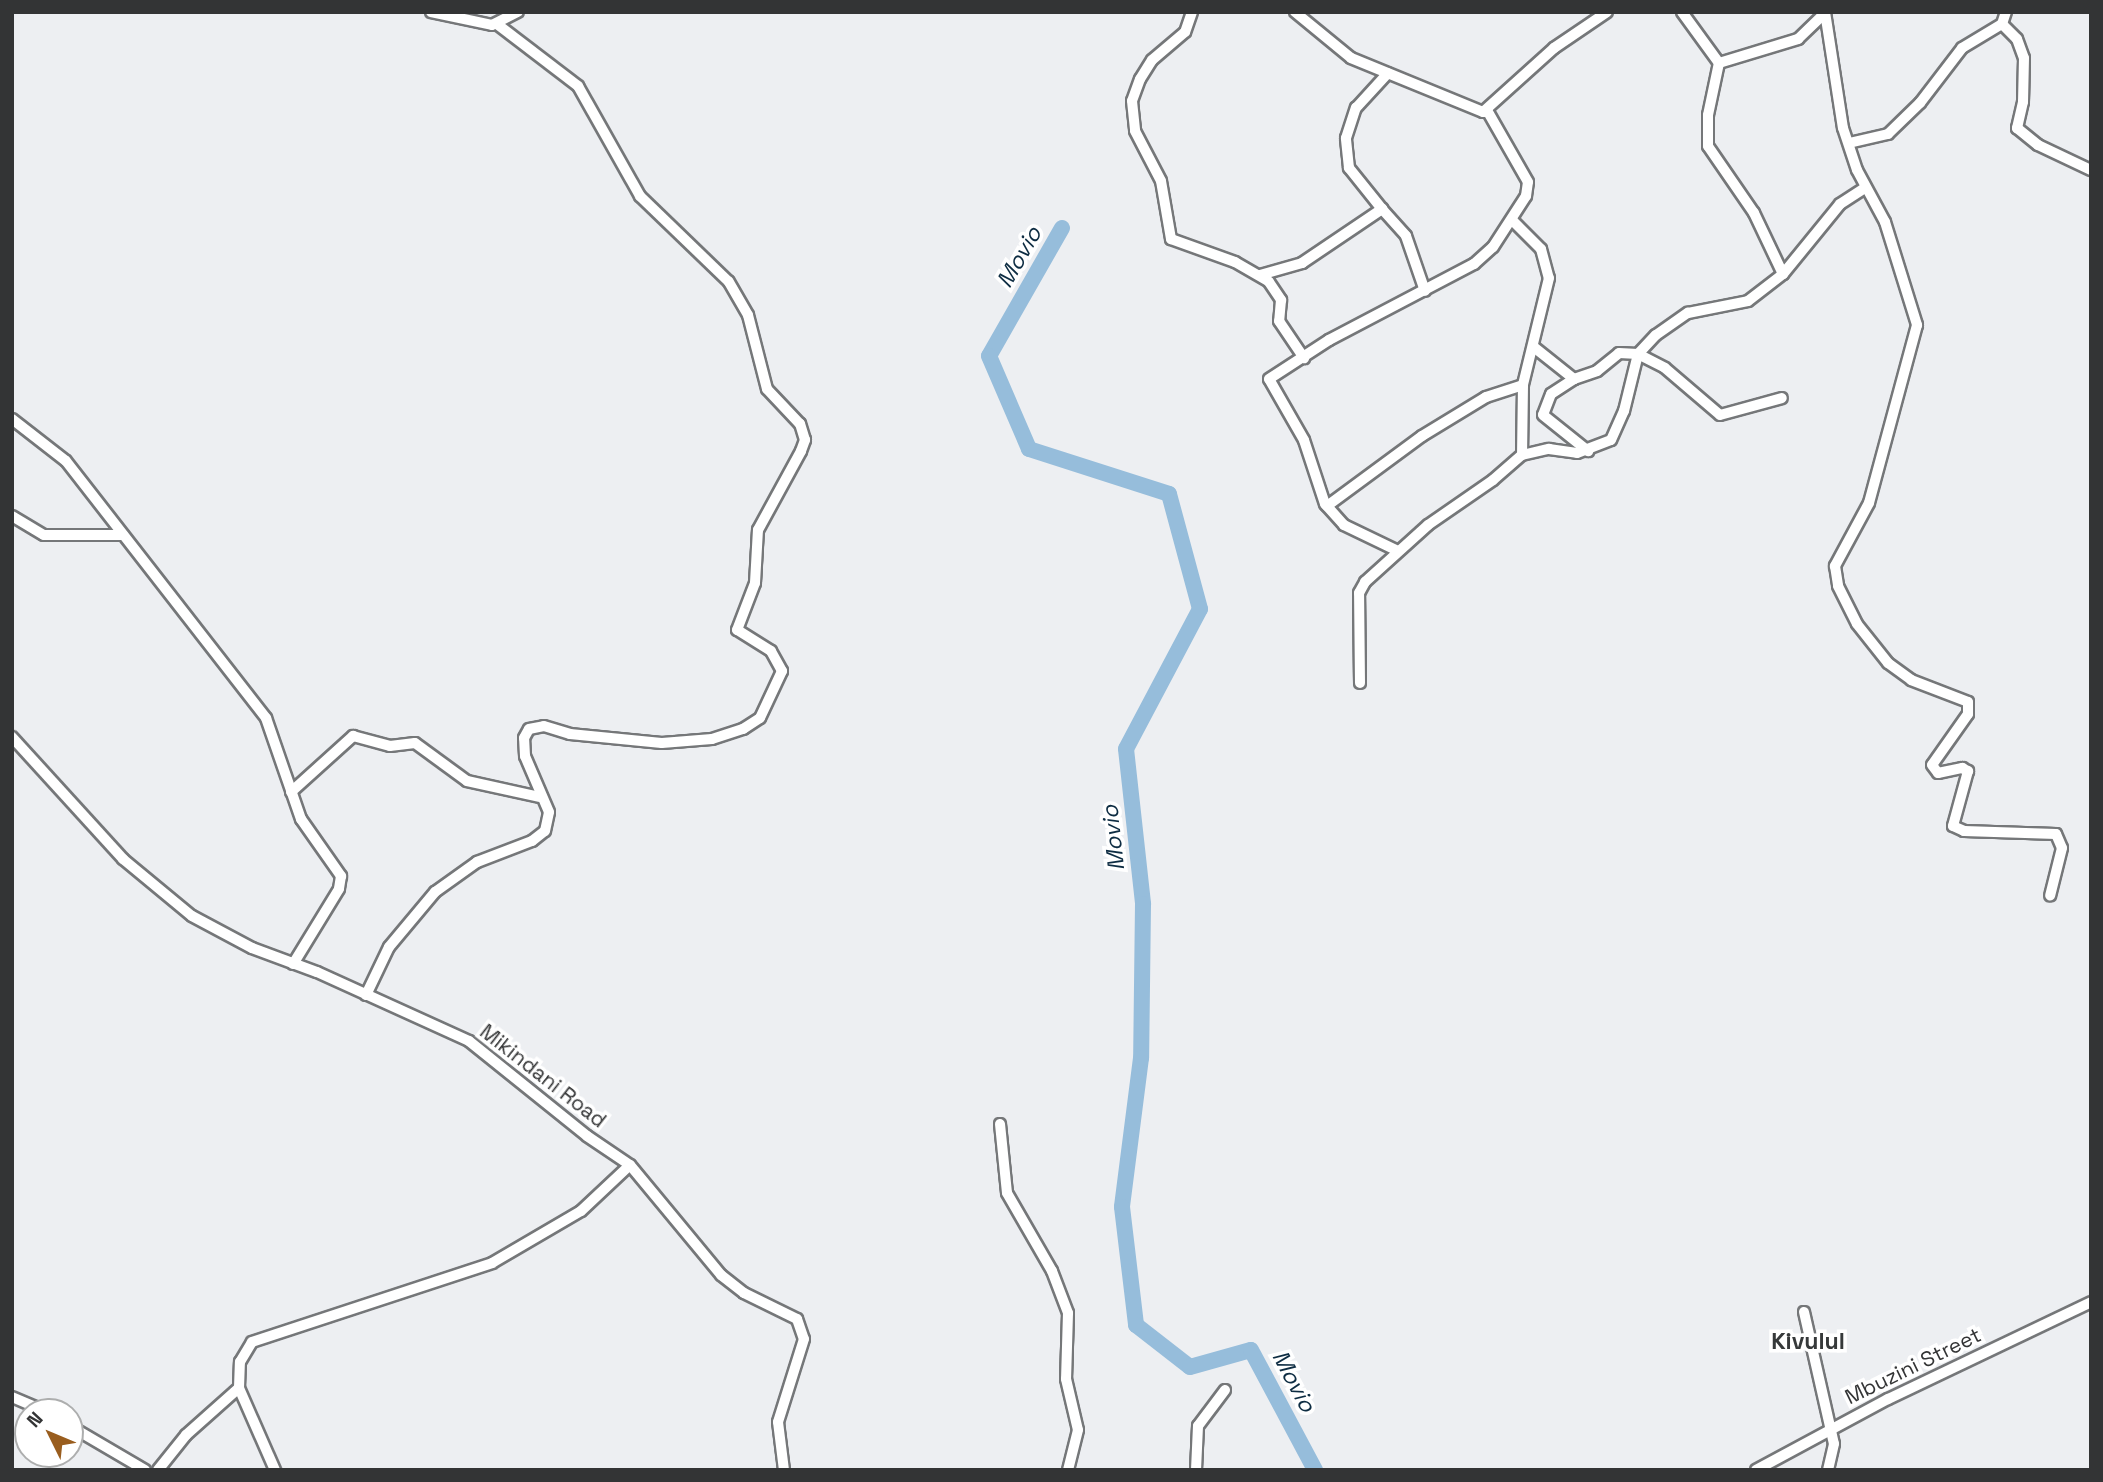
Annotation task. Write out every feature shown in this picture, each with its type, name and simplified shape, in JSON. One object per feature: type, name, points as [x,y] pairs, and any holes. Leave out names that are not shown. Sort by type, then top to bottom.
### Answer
[{"type":"street","points":[[430,12],[473,24],[497,23],[518,12]]},
{"type":"street","points":[[1192,12],[1185,32],[1160,52],[1140,79],[1132,101],[1133,122],[1161,181],[1171,239],[1260,275],[1278,292],[1279,321],[1304,358]]},
{"type":"street","points":[[1295,12],[1344,53],[1475,111],[1487,110],[1537,62],[1607,12]]},
{"type":"street","points":[[1682,12],[1719,63],[1708,115],[1708,146],[1754,213],[1783,274]]},
{"type":"street","points":[[1849,143],[1888,134],[1920,103],[1962,48],[2001,24],[2006,12]]},
{"type":"street","points":[[1719,63],[1798,39],[1825,13]]},
{"type":"street","points":[[1825,13],[1838,107],[1865,188],[1885,222],[1917,325],[1870,503],[1835,566],[1838,586],[1857,624],[1888,663],[1912,681],[1968,702],[1968,713],[1932,765],[1938,773],[1968,771],[1953,826],[1964,831],[2056,834],[2062,848],[2050,896]]},
{"type":"street","points":[[366,995],[389,947],[435,892],[477,862],[541,836],[549,812],[540,797],[525,756],[524,738],[529,729],[544,726],[614,740],[694,743],[743,729],[760,718],[779,682],[779,660],[737,630],[755,583],[758,530],[805,440],[800,424],[762,377],[748,315],[728,281],[640,196],[578,86],[497,23]]},
{"type":"street","points":[[2001,24],[2017,39],[2024,58],[2023,102],[2017,128],[2038,145],[2091,170]]},
{"type":"street","points":[[1388,73],[1356,108],[1346,138],[1349,168],[1406,236],[1425,291]]},
{"type":"street","points":[[1398,551],[1350,528],[1327,506],[1304,440],[1268,382],[1271,376],[1304,358],[1329,340],[1425,291],[1484,256],[1512,220],[1526,196],[1528,182],[1487,110]]},
{"type":"street","points":[[1360,683],[1359,593],[1398,551],[1522,455],[1536,450],[1588,451],[1611,440],[1618,427],[1638,354],[1678,318],[1748,301],[1783,274],[1836,209],[1865,188]]},
{"type":"street","points":[[1260,275],[1302,263],[1382,209]]},
{"type":"street","points":[[1512,220],[1532,235],[1547,265],[1549,290],[1523,385],[1522,455]]},
{"type":"street","points":[[1535,348],[1574,379]]},
{"type":"street","points":[[1588,451],[1543,415],[1551,394],[1574,379],[1597,371],[1619,353],[1638,354],[1665,368],[1720,415],[1756,401],[1782,398]]},
{"type":"street","points":[[1327,506],[1422,436],[1486,397],[1523,385]]},
{"type":"street","points":[[12,419],[66,461],[253,696],[266,718],[305,827],[341,883],[293,964]]},
{"type":"street","points":[[12,516],[44,535],[123,535]]},
{"type":"street","points":[[291,792],[353,736],[390,746],[415,743],[467,781],[540,797]]},
{"type":"street","name":"Mikindani Road","points":[[12,737],[123,859],[192,916],[252,948],[469,1041],[566,1120],[630,1165],[721,1275],[744,1293],[797,1319],[804,1329],[778,1422],[784,1470]]},
{"type":"street","points":[[1000,1124],[1007,1193],[1052,1271],[1068,1312],[1066,1380],[1078,1430],[1068,1470]]},
{"type":"street","points":[[275,1470],[239,1388],[240,1362],[252,1342],[492,1263],[581,1211],[630,1165]]},
{"type":"street","name":"Mbuzini Street","points":[[1756,1470],[1831,1429],[2091,1302]]},
{"type":"street","points":[[1804,1312],[1831,1429],[1833,1456],[1828,1470]]},
{"type":"street","points":[[158,1470],[186,1435],[239,1388]]},
{"type":"street","points":[[1196,1470],[1198,1426],[1225,1390]]},
{"type":"street","points":[[84,1434],[145,1470]]},
{"type":"waterway","name":"Movio","points":[[1062,228],[989,356],[1029,449],[1169,494],[1200,609],[1126,749],[1143,904],[1141,1058],[1122,1207],[1136,1325],[1190,1367],[1251,1350],[1315,1470]]},
{"type":"district","name":"Kivulul","points":[[1808,1341]]}]
